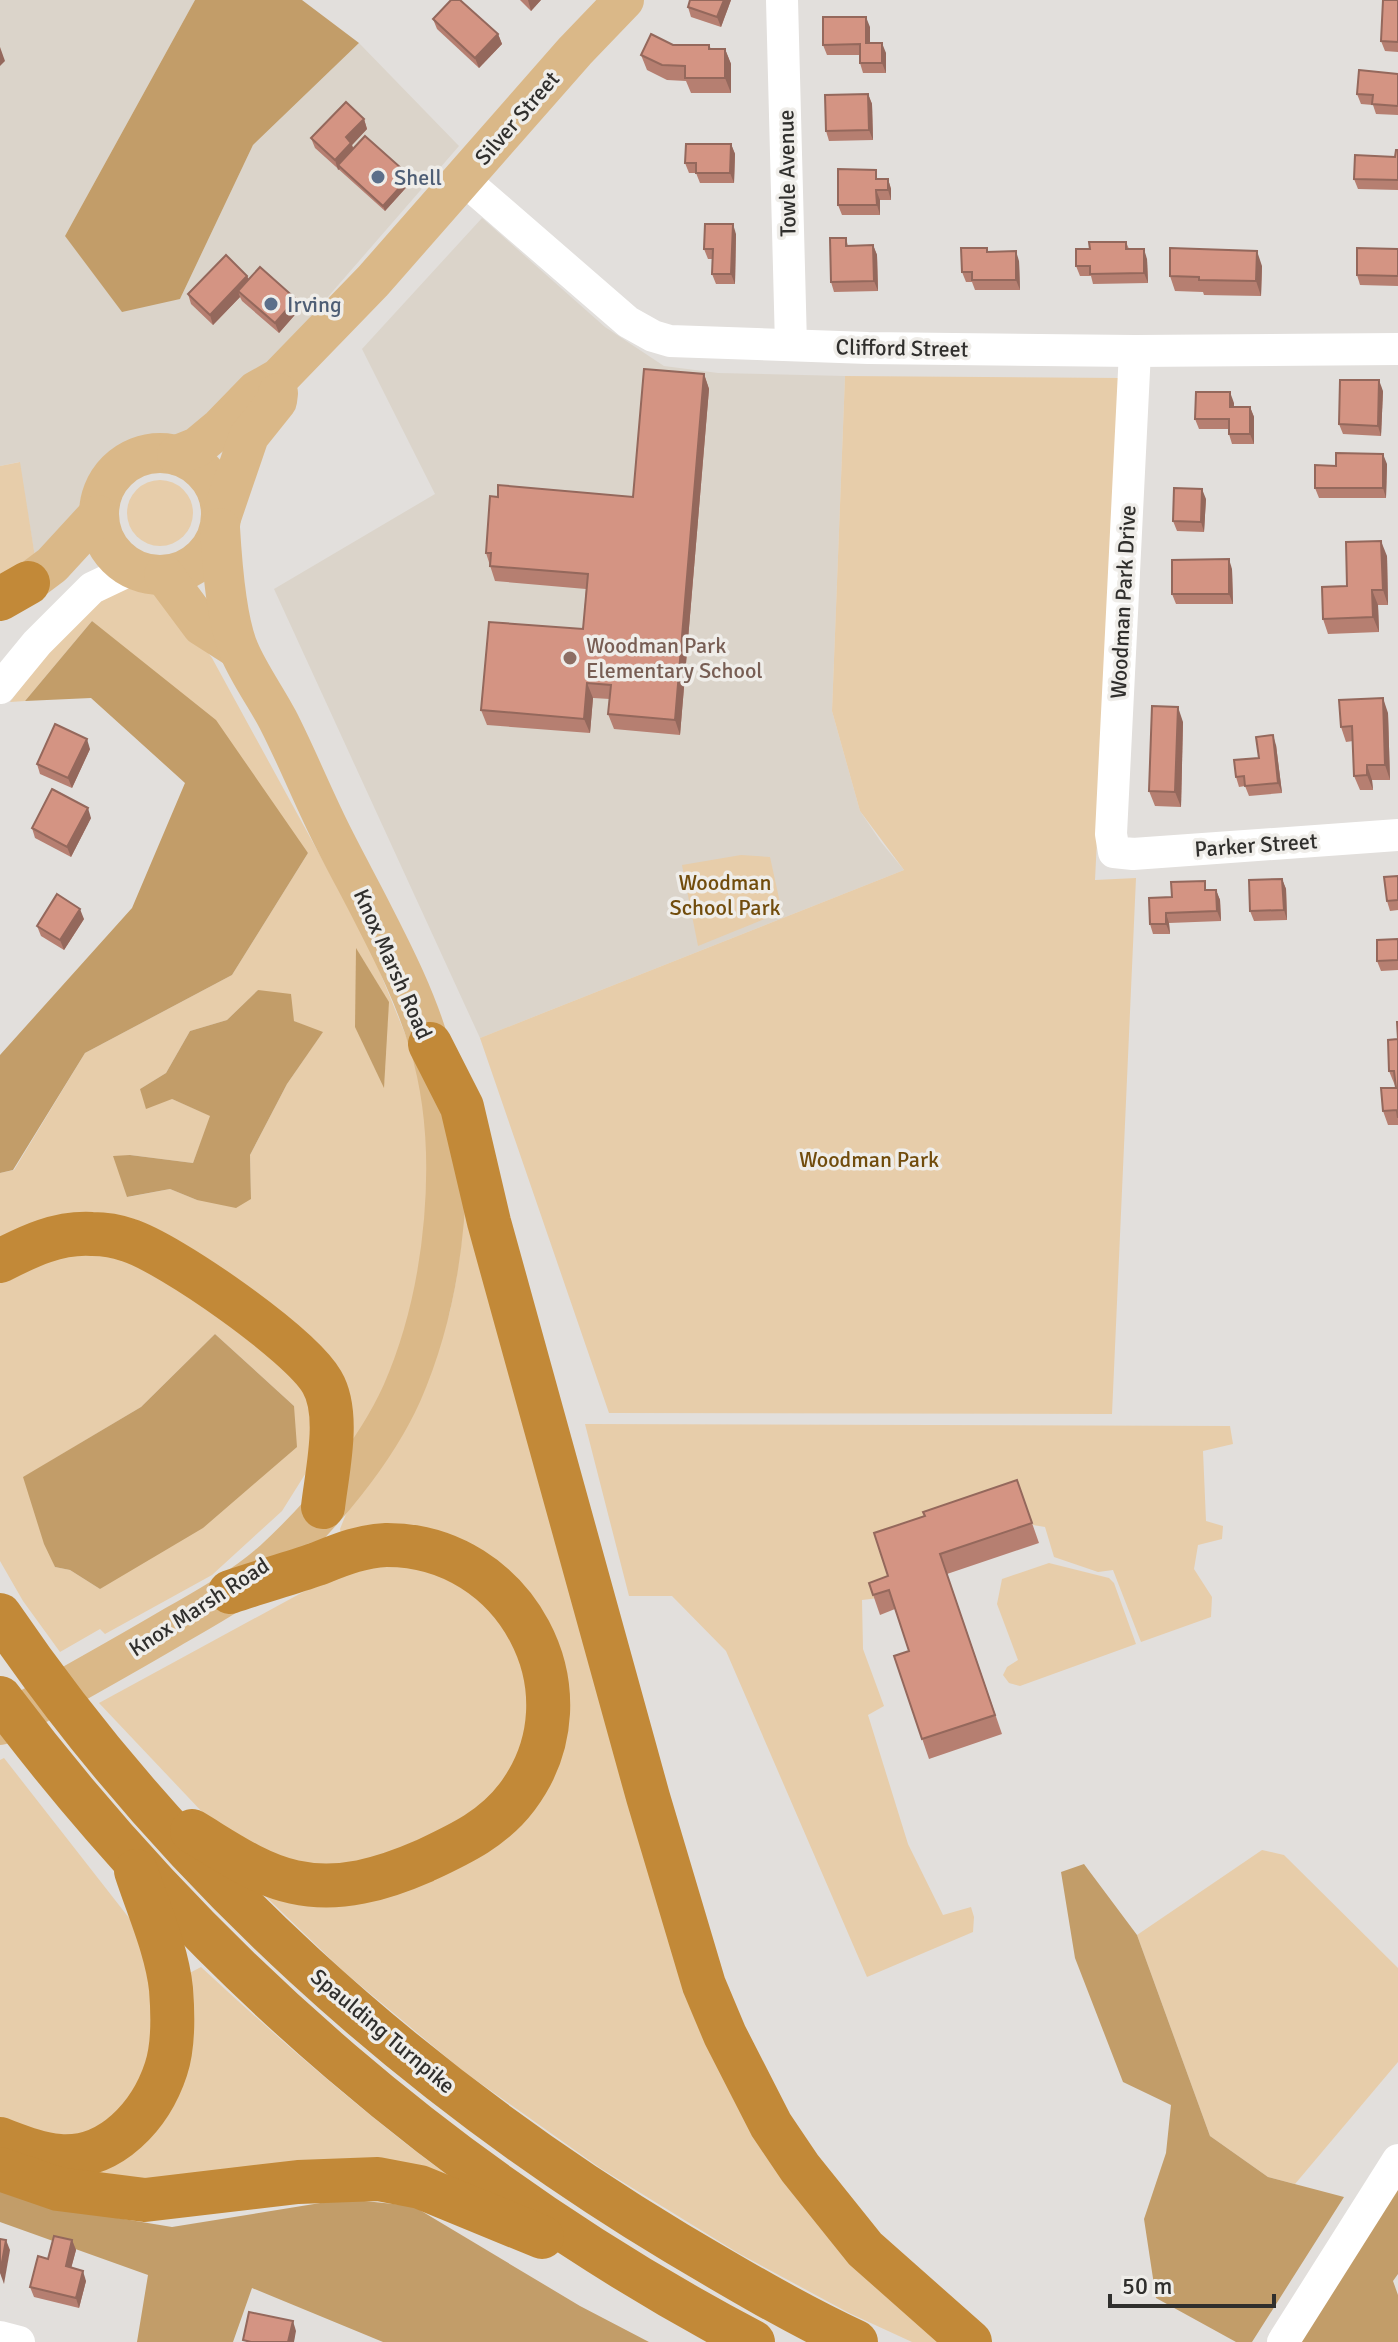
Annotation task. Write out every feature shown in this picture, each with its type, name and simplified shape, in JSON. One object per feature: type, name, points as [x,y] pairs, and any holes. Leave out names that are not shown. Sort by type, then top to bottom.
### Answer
[{"type":"highway","points":[[430,1044],[462,1107],[489,1222],[648,1797],[714,2010],[771,2125],[800,2168],[865,2249],[970,2342]]},
{"type":"highway","points":[[0,1261],[60,1236],[92,1234],[127,1239],[161,1255],[268,1329],[301,1355],[323,1383],[332,1412],[323,1507]]},
{"type":"highway","points":[[152,1808],[274,1876],[310,1885],[348,1885],[414,1865],[469,1840],[505,1812],[524,1786],[539,1757],[545,1736],[548,1693],[539,1651],[519,1612],[505,1594],[470,1567],[429,1550],[385,1545],[341,1553],[317,1564],[230,1592]]},
{"type":"highway","name":"Spaulding Turnpike","points":[[0,1615],[80,1723],[152,1808],[279,1941],[343,2000],[464,2099],[559,2169],[759,2293],[856,2342]]},
{"type":"highway","points":[[0,1698],[41,1753],[133,1861],[236,1967],[377,2092],[470,2165],[639,2278],[753,2342]]},
{"type":"highway","points":[[0,2139],[37,2152],[62,2156],[83,2153],[110,2144],[133,2126],[149,2104],[166,2068],[172,2033],[171,1987],[133,1861]]},
{"type":"highway","points":[[0,2169],[58,2189],[145,2200],[337,2179],[399,2182],[420,2187],[639,2278]]},
{"type":"main road","name":"Silver Street","points":[[177,455],[197,447],[256,391],[279,378],[373,281],[575,51],[624,0]]},
{"type":"main road","name":"Silver Street","points":[[221,522],[249,436],[277,401],[279,378]]},
{"type":"main road","points":[[155,453],[177,455],[195,463],[209,477],[219,495],[221,522],[206,556],[179,573],[148,572],[112,553],[105,541],[98,515],[105,486],[126,463],[140,456],[155,453]]},
{"type":"main road","points":[[14,591],[52,565],[98,515]]},
{"type":"main road","name":"Knox Marsh Road","points":[[0,1725],[121,1658],[230,1592],[272,1562],[362,1461],[401,1394],[424,1330],[438,1275],[446,1166],[441,1105],[430,1044],[405,980],[379,926],[333,838],[280,723],[238,649],[222,569],[221,522]]},
{"type":"main road","name":"Knox Marsh Road","points":[[148,572],[202,626],[238,649]]},
{"type":"street","name":"Towle Avenue","points":[[782,0],[791,345]]},
{"type":"street","name":"Clifford Street","points":[[463,179],[638,329],[687,344],[1135,351],[1398,349]]},
{"type":"street","name":"Woodman Park Drive","points":[[1114,852],[1111,834],[1135,351]]},
{"type":"street","points":[[0,688],[37,643],[92,588],[148,572]]},
{"type":"street","points":[[14,591],[39,620],[37,643]]},
{"type":"street","name":"Parker Street","points":[[1114,852],[1133,854],[1398,835]]},
{"type":"street","points":[[1283,2342],[1398,2160]]},
{"type":"street","points":[[0,2337],[19,2342]]},
{"type":"shaded area","points":[[0,0],[195,0],[65,236],[180,299],[253,145],[359,43],[459,146],[227,413],[161,444],[146,445],[119,457],[99,476],[88,503],[36,563],[19,462],[0,466]]},
{"type":"shaded area","points":[[195,0],[302,0],[359,43],[253,145],[180,299],[122,312],[65,236]]},
{"type":"shaded area","name":"Woodman Park Elementary School","points":[[482,218],[605,327],[664,366],[718,373],[845,376],[832,711],[860,811],[904,870],[480,1038],[274,589],[435,494],[362,349]]},
{"type":"shaded area","points":[[92,621],[216,720],[308,853],[232,975],[85,1053],[13,1170],[0,1173],[0,1055],[132,908],[185,783],[91,698],[25,701]]},
{"type":"shaded area","points":[[356,948],[389,1002],[384,1088],[355,1027]]},
{"type":"shaded area","points":[[258,990],[291,994],[294,1021],[323,1032],[287,1084],[250,1155],[251,1199],[236,1208],[197,1200],[170,1189],[127,1197],[113,1156],[130,1155],[193,1163],[210,1116],[172,1099],[146,1109],[140,1089],[166,1073],[190,1031],[227,1020]]},
{"type":"shaded area","points":[[215,1334],[294,1406],[297,1447],[203,1528],[100,1589],[70,1570],[55,1567],[44,1544],[23,1477],[141,1407]]},
{"type":"shaded area","points":[[1084,1864],[1137,1935],[1210,2136],[1268,2177],[1344,2197],[1252,2342],[1236,2342],[1156,2298],[1144,2219],[1166,2153],[1171,2105],[1123,2082],[1075,1958],[1061,1872]]},
{"type":"shaded area","points":[[1398,2185],[1398,2274],[1393,2281],[1398,2295],[1398,2342],[1301,2342]]},
{"type":"shaded area","points":[[0,2189],[51,2207],[172,2227],[345,2199],[413,2206],[580,2306],[649,2342],[383,2342],[252,2288],[233,2342],[137,2342],[148,2275],[0,2222]]},
{"type":"green space","name":"Woodman Park","points":[[845,376],[1120,378],[1095,880],[1136,878],[1112,1414],[609,1413],[480,1038],[904,870],[860,811],[832,711]]},
{"type":"green space","points":[[20,462],[36,563],[0,580],[0,466]]},
{"type":"green space","points":[[166,480],[184,489],[191,500],[191,526],[184,537],[173,544],[154,546],[141,541],[132,532],[127,507],[132,494],[141,485]]},
{"type":"green space","points":[[129,581],[146,583],[166,599],[212,658],[368,943],[410,1046],[428,1111],[433,1167],[414,1308],[386,1389],[347,1458],[344,1428],[163,1240],[0,1242],[0,1173],[14,1170],[85,1053],[232,975],[308,853],[92,621],[25,701],[10,702],[64,636]],"holes":[[[258,990],[294,1021],[322,1033],[287,1084],[250,1155],[251,1199],[197,1200],[170,1189],[128,1197],[130,1155],[193,1163],[211,1116],[140,1089],[166,1073],[190,1031],[227,1020]]]},
{"type":"green space","name":"Woodman School Park","points":[[741,855],[770,857],[782,912],[698,946],[682,865]]},
{"type":"green space","points":[[462,1186],[703,2010],[953,2342],[912,2342],[849,2313],[738,2253],[600,2168],[463,2071],[343,1971],[259,1890],[307,1893],[532,1795],[528,1603],[343,1543],[340,1529],[436,1355],[456,1281],[462,1238]]},
{"type":"green space","points":[[117,1251],[293,1362],[314,1405],[309,1468],[282,1511],[212,1575],[105,1634],[100,1629],[60,1652],[23,1601],[0,1561],[0,1273],[19,1261]],"holes":[[[215,1334],[294,1406],[100,1589],[70,1570],[55,1567],[24,1477],[141,1407]]]},
{"type":"green space","points":[[585,1424],[1230,1426],[1233,1444],[1203,1451],[1206,1521],[1223,1526],[1222,1539],[1198,1545],[1194,1569],[1212,1597],[1211,1617],[1141,1642],[1113,1570],[1098,1572],[1054,1557],[1045,1527],[1033,1525],[1024,1499],[895,1596],[862,1600],[863,1649],[884,1706],[868,1715],[908,1844],[943,1915],[971,1907],[974,1917],[973,1932],[867,1977],[726,1651],[672,1596],[629,1596]]},
{"type":"green space","points":[[422,1558],[514,1623],[533,1719],[501,1794],[410,1855],[312,1873],[222,1833],[99,1703],[349,1567]]},
{"type":"green space","points":[[1049,1563],[1109,1578],[1114,1583],[1136,1644],[1020,1686],[1009,1683],[1003,1675],[1007,1667],[1018,1660],[997,1604],[1002,1579]]},
{"type":"green space","points":[[4,1758],[133,1923],[150,1964],[157,2052],[122,2117],[69,2139],[0,2120],[0,1760]]},
{"type":"green space","points":[[1262,1850],[1284,1855],[1398,1968],[1398,2062],[1295,2184],[1268,2177],[1210,2136],[1137,1935]]},
{"type":"green space","points":[[201,1967],[322,2075],[450,2177],[142,2184],[31,2156],[109,2152],[182,1977]]},
{"type":"building","points":[[451,0],[460,0],[498,34],[475,58],[433,19]]},
{"type":"building","points":[[690,0],[724,0],[717,17],[688,7]]},
{"type":"building","points":[[1383,0],[1398,0],[1398,42],[1381,41]]},
{"type":"building","points":[[823,17],[866,17],[866,43],[882,43],[882,63],[860,63],[860,44],[823,45]]},
{"type":"building","points":[[651,34],[673,45],[709,45],[709,49],[725,49],[725,78],[685,78],[685,66],[662,65],[641,55]]},
{"type":"building","points":[[1359,70],[1398,74],[1398,106],[1372,104],[1373,95],[1357,94]]},
{"type":"building","points":[[868,94],[869,130],[826,131],[825,95]]},
{"type":"building","points":[[346,102],[364,119],[346,137],[351,143],[335,160],[311,138]]},
{"type":"building","points":[[365,136],[410,176],[383,206],[338,165]]},
{"type":"building","points":[[686,144],[731,144],[730,173],[696,173],[696,163],[685,163]]},
{"type":"building","points":[[1396,150],[1398,180],[1354,179],[1355,155],[1395,157]]},
{"type":"building","points":[[838,169],[876,170],[876,179],[888,179],[888,190],[876,190],[877,205],[838,205]]},
{"type":"building","points":[[705,224],[733,224],[731,274],[712,274],[713,249],[704,249]]},
{"type":"building","points":[[830,238],[846,238],[846,246],[873,245],[874,281],[831,282]]},
{"type":"building","points":[[1089,242],[1126,242],[1126,249],[1144,249],[1144,273],[1090,274],[1090,266],[1076,266],[1076,249],[1090,249]]},
{"type":"building","points":[[961,248],[987,248],[987,252],[1016,251],[1016,280],[972,280],[972,272],[962,272]]},
{"type":"building","points":[[1170,248],[1257,251],[1256,281],[1170,276]]},
{"type":"building","points":[[1357,248],[1398,249],[1398,276],[1357,275]]},
{"type":"building","points":[[226,255],[247,276],[210,315],[188,294]]},
{"type":"building","points":[[260,267],[296,299],[275,323],[238,291]]},
{"type":"building","points":[[644,369],[704,374],[675,720],[608,714],[611,685],[587,683],[584,719],[481,710],[489,622],[583,629],[588,574],[490,566],[491,553],[486,553],[490,496],[498,497],[498,485],[633,497]]},
{"type":"building","points":[[1340,380],[1379,380],[1378,426],[1339,424]]},
{"type":"building","points":[[1196,392],[1230,392],[1230,407],[1250,407],[1250,434],[1229,434],[1229,419],[1195,419]]},
{"type":"building","points":[[1336,453],[1383,454],[1383,488],[1315,488],[1315,465],[1336,466]]},
{"type":"building","points":[[1174,488],[1202,489],[1201,522],[1173,521]]},
{"type":"building","points":[[1381,541],[1383,590],[1372,590],[1373,617],[1323,619],[1322,587],[1347,586],[1346,542]]},
{"type":"building","points":[[1229,559],[1229,594],[1172,594],[1172,560]]},
{"type":"building","points":[[1383,698],[1385,765],[1367,765],[1367,775],[1354,776],[1352,726],[1341,727],[1339,700]]},
{"type":"building","points":[[1152,706],[1178,707],[1175,792],[1149,791]]},
{"type":"building","points":[[55,724],[87,739],[68,778],[37,764]]},
{"type":"building","points":[[1273,735],[1278,783],[1245,786],[1244,776],[1236,777],[1234,760],[1259,758],[1256,737]]},
{"type":"building","points":[[52,789],[88,808],[67,847],[32,828]]},
{"type":"building","points":[[1398,876],[1398,900],[1387,901],[1384,877]]},
{"type":"building","points":[[1282,879],[1284,910],[1250,911],[1249,880]]},
{"type":"building","points":[[1205,881],[1205,890],[1216,890],[1217,911],[1166,913],[1166,924],[1150,924],[1149,898],[1172,897],[1171,882]]},
{"type":"building","points":[[57,894],[80,909],[60,940],[37,926]]},
{"type":"building","points":[[1398,939],[1398,960],[1377,961],[1377,940]]},
{"type":"building","points":[[1398,1039],[1398,1118],[1397,1110],[1383,1111],[1381,1088],[1396,1088],[1394,1071],[1389,1071],[1388,1040]]},
{"type":"building","points":[[1017,1480],[1032,1523],[940,1554],[995,1715],[922,1739],[894,1656],[909,1651],[889,1590],[873,1595],[869,1583],[888,1576],[874,1533],[925,1516],[923,1512]]},
{"type":"building","points":[[54,2236],[72,2240],[66,2266],[83,2271],[76,2298],[30,2287],[38,2256],[48,2259]]},
{"type":"building","points":[[0,2239],[6,2240],[0,2273]]},
{"type":"building","points":[[249,2312],[293,2321],[288,2342],[243,2340]]},
{"type":"place","name":"Shell","points":[[378,177]]},
{"type":"place","name":"Irving","points":[[271,304]]},
{"type":"place","name":"Woodman Park Elementary School","points":[[570,658]]}]
